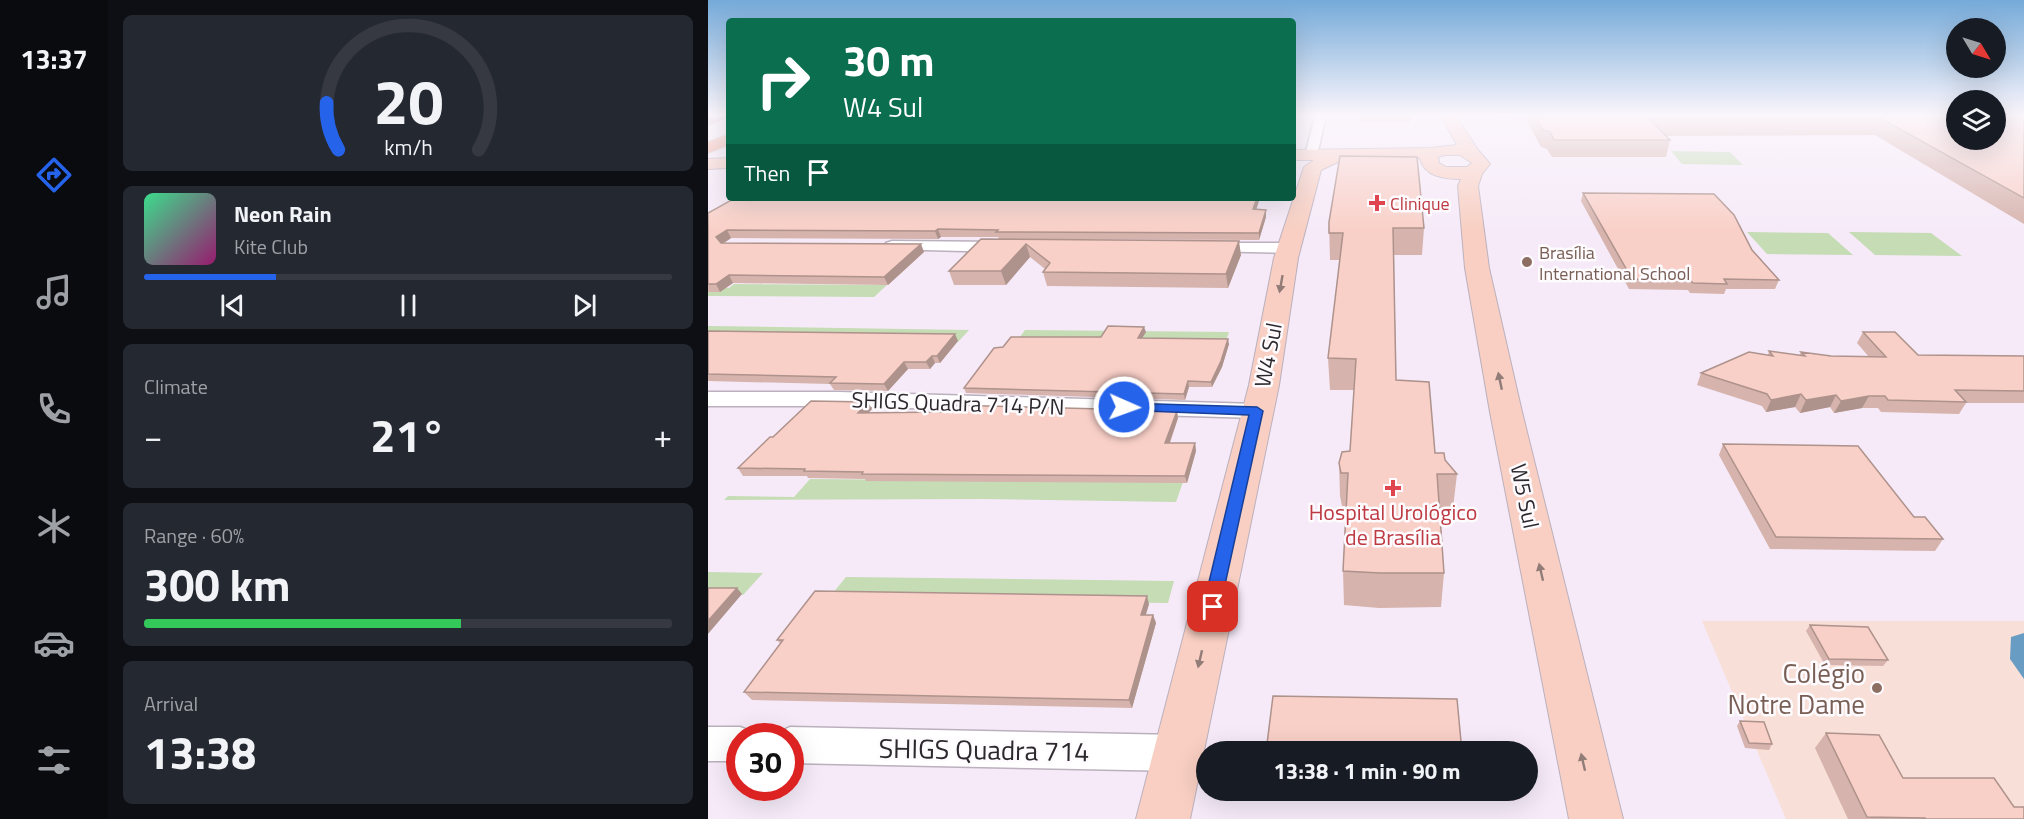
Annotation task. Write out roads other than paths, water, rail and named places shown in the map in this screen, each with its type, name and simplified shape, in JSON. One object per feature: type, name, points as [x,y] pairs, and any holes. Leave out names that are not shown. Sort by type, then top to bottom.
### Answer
[{"type":"main road","points":[[1307,164],[1411,154]]},
{"type":"main road","points":[[1431,154],[1429,156],[1430,164],[1461,165]]},
{"type":"main road","points":[[1455,154],[1461,165]]},
{"type":"main road","points":[[1458,154],[1461,165]]},
{"type":"main road","points":[[708,164],[726,163]]},
{"type":"main road","points":[[1307,164],[1409,168],[1461,165]]},
{"type":"main road","name":"W4 Sul","points":[[1163,819],[1264,385],[1288,248],[1307,164]]},
{"type":"main road","name":"W5 Sul","points":[[1461,165],[1468,186],[1477,268],[1506,412],[1596,819]]},
{"type":"street","points":[[876,246],[1021,247]]},
{"type":"street","points":[[1196,248],[1288,248]]},
{"type":"street","name":"SHIGS Quadra 714 P/N","points":[[708,399],[839,399],[1257,411]]},
{"type":"street","points":[[708,744],[726,744]]},
{"type":"street","name":"SHIGS Quadra 714","points":[[804,745],[1178,753]]},
{"type":"water","points":[[2024,633],[2024,679],[2010,659],[2011,637]]},
{"type":"place","name":"Clinique","points":[[1377,203]]},
{"type":"place","name":"Brasília International School","points":[[1527,262]]},
{"type":"place","name":"Hospital Urológico de Brasília","points":[[1393,488]]},
{"type":"place","name":"Colégio Notre Dame","points":[[1877,688]]}]
